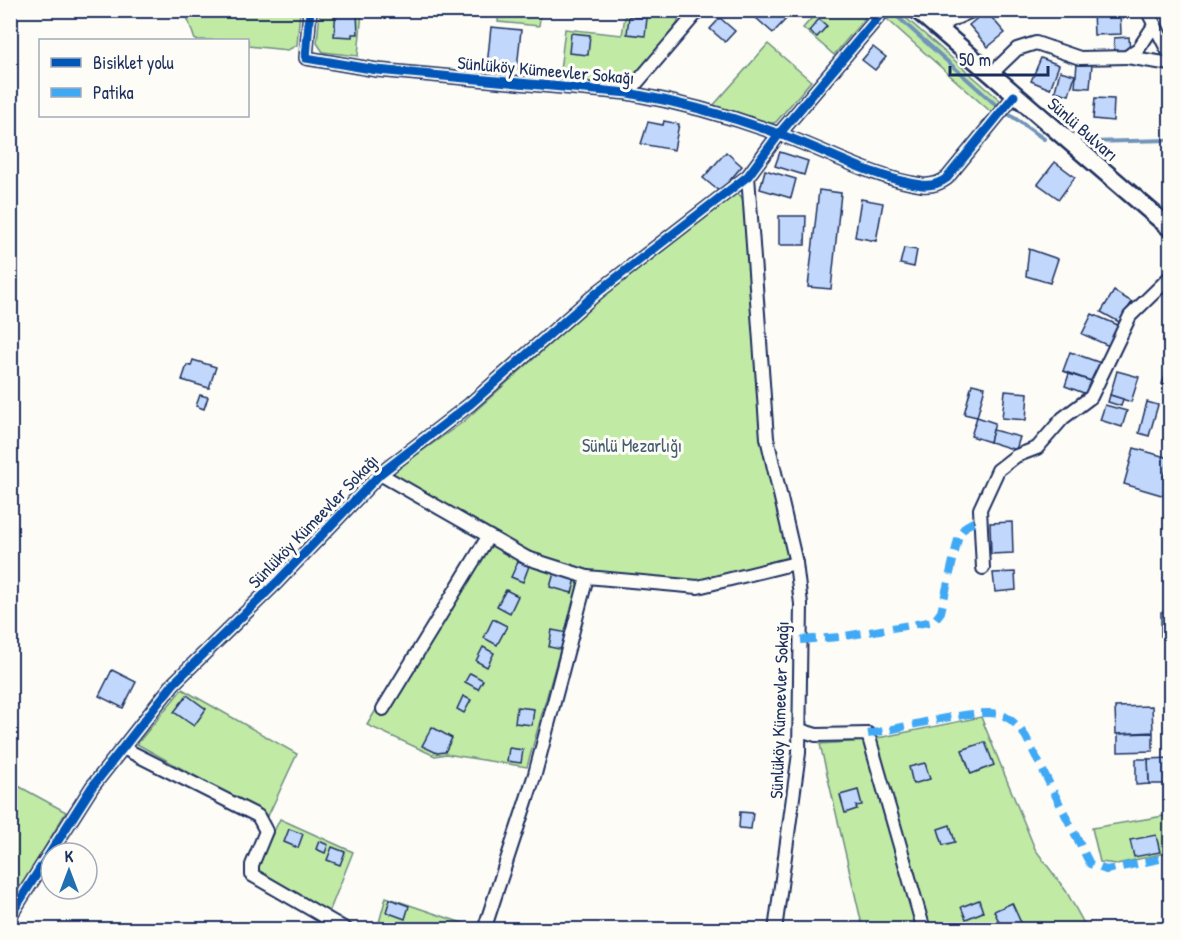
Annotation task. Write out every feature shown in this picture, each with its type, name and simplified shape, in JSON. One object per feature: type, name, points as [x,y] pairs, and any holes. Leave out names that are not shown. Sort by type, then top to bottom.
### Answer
[{"type":"main road","name":"Sünlü Bulvarı","points":[[917,10],[1014,96],[1170,228]]},
{"type":"street","name":"Sünlüköy Kümeevler Sokağı","points":[[310,10],[306,58],[377,70],[628,93],[693,107],[779,134],[885,176],[932,185],[947,178],[956,169],[1014,96]]},
{"type":"street","name":"Sünlüköy Kümeevler Sokağı","points":[[10,916],[69,821],[174,683],[277,582],[380,474],[469,405],[622,272],[748,176],[779,134],[884,10]]},
{"type":"street","points":[[936,27],[974,10]]},
{"type":"street","points":[[1147,10],[1170,55]]},
{"type":"street","name":"Sünlüköy Kümeevler Sokağı","points":[[628,93],[691,13]]},
{"type":"street","points":[[1127,57],[1139,48],[1154,27]]},
{"type":"street","points":[[990,75],[1017,49],[1036,43],[1048,45],[1080,58],[1127,57],[1170,64]]},
{"type":"street","name":"Sünlüköy Kümeevler Sokağı","points":[[748,176],[768,438],[795,563],[801,604],[800,730],[794,808],[775,930]]},
{"type":"street","points":[[983,568],[980,509],[984,495],[998,470],[1016,456],[1037,448],[1063,418],[1091,397],[1130,316],[1170,277]]},
{"type":"street","name":"Sünlüköy Kümeevler Sokağı","points":[[380,474],[534,561],[587,578],[698,587],[795,563]]},
{"type":"street","points":[[384,709],[488,537]]},
{"type":"street","points":[[484,930],[535,774],[587,578]]},
{"type":"street","points":[[800,730],[816,735],[868,734],[924,930]]},
{"type":"street","points":[[123,748],[258,816],[266,831],[252,864],[252,875],[347,930]]},
{"type":"green space","points":[[185,11],[300,11],[297,45],[288,50],[249,46],[249,39],[195,39]]},
{"type":"green space","points":[[320,11],[362,11],[358,56],[323,52],[317,43]]},
{"type":"green space","points":[[499,11],[541,11],[539,26],[498,22]]},
{"type":"green space","points":[[626,11],[671,11],[679,16],[677,24],[632,82],[619,86],[559,79],[565,29],[622,35]]},
{"type":"green space","points":[[818,11],[865,11],[865,18],[834,55],[803,28]]},
{"type":"green space","points":[[878,11],[898,11],[1001,101],[992,113]]},
{"type":"green space","points":[[768,44],[811,81],[776,122],[767,125],[712,107]]},
{"type":"green space","name":"Sünlü Mezarlığı","points":[[737,192],[744,200],[762,435],[788,557],[695,583],[590,572],[535,556],[401,482],[391,473],[463,422],[608,292]]},
{"type":"green space","points":[[491,542],[580,579],[527,767],[446,754],[435,756],[367,725],[377,708],[387,713]]},
{"type":"green space","points":[[182,689],[297,754],[268,816],[137,744]]},
{"type":"green space","points":[[981,717],[1035,849],[1066,891],[1087,929],[863,929],[820,744],[863,741]]},
{"type":"green space","points":[[11,782],[66,812],[49,841],[39,841],[39,857],[11,904]]},
{"type":"green space","points":[[1170,815],[1170,852],[1117,864],[1100,862],[1092,828]]},
{"type":"green space","points":[[280,819],[353,852],[328,915],[257,872],[258,864]]},
{"type":"green space","points":[[386,897],[480,929],[377,930]]},
{"type":"building","points":[[336,10],[357,13],[358,34],[352,34],[352,37],[334,36]]},
{"type":"building","points":[[763,10],[779,10],[787,18],[773,33],[756,18]]},
{"type":"building","points":[[1093,10],[1120,10],[1121,34],[1094,35]]},
{"type":"building","points":[[986,11],[1005,33],[988,47],[969,25]]},
{"type":"building","points":[[629,16],[647,18],[645,36],[627,34]]},
{"type":"building","points":[[720,18],[735,31],[725,42],[710,29]]},
{"type":"building","points":[[819,19],[827,26],[817,37],[809,31]]},
{"type":"building","points":[[491,27],[521,30],[517,69],[487,66]]},
{"type":"building","points":[[571,33],[590,35],[588,55],[569,53]]},
{"type":"building","points":[[1129,37],[1130,53],[1115,54],[1114,38]]},
{"type":"building","points":[[873,47],[886,57],[875,70],[862,60]]},
{"type":"building","points":[[1041,58],[1059,65],[1050,89],[1031,81]]},
{"type":"building","points":[[1077,63],[1092,64],[1090,88],[1075,87]]},
{"type":"building","points":[[1060,71],[1075,75],[1069,95],[1055,91]]},
{"type":"building","points":[[1095,98],[1114,99],[1113,121],[1093,119]]},
{"type":"building","points":[[664,121],[679,124],[674,150],[641,144],[648,122],[663,125]]},
{"type":"building","points":[[726,152],[742,166],[720,192],[703,178]]},
{"type":"building","points":[[780,152],[808,161],[804,175],[775,166]]},
{"type":"building","points":[[1055,162],[1075,177],[1059,199],[1038,184]]},
{"type":"building","points":[[765,170],[796,179],[791,198],[760,189]]},
{"type":"building","points":[[819,190],[841,193],[831,289],[808,287]]},
{"type":"building","points":[[861,199],[883,203],[876,241],[855,237]]},
{"type":"building","points":[[779,216],[806,216],[805,245],[779,245]]},
{"type":"building","points":[[904,248],[917,250],[914,267],[900,264]]},
{"type":"building","points":[[1029,249],[1058,259],[1050,283],[1026,276]]},
{"type":"building","points":[[1114,291],[1132,302],[1119,322],[1101,312]]},
{"type":"building","points":[[1092,314],[1118,325],[1109,346],[1082,334]]},
{"type":"building","points":[[1070,352],[1101,363],[1094,382],[1063,371]]},
{"type":"building","points":[[193,360],[216,367],[209,388],[182,380],[187,365],[191,366]]},
{"type":"building","points":[[1170,363],[1170,387],[1162,384]]},
{"type":"building","points":[[1117,371],[1139,377],[1131,402],[1110,395]]},
{"type":"building","points":[[1069,374],[1094,382],[1089,395],[1065,386]]},
{"type":"building","points":[[972,384],[985,387],[977,417],[964,414]]},
{"type":"building","points":[[1005,391],[1028,393],[1026,420],[1002,418]]},
{"type":"building","points":[[200,395],[208,397],[204,409],[196,406]]},
{"type":"building","points":[[1110,395],[1123,399],[1121,406],[1108,402]]},
{"type":"building","points":[[1147,402],[1158,405],[1149,436],[1139,433]]},
{"type":"building","points":[[1105,405],[1127,411],[1122,427],[1100,420]]},
{"type":"building","points":[[977,417],[995,423],[990,442],[971,436]]},
{"type":"building","points":[[993,430],[1020,437],[1016,450],[990,442]]},
{"type":"building","points":[[1134,448],[1169,458],[1164,477],[1170,478],[1165,496],[1124,484]]},
{"type":"building","points":[[1012,522],[1013,553],[991,554],[990,523]]},
{"type":"building","points":[[518,562],[529,566],[523,582],[511,577]]},
{"type":"building","points":[[1015,572],[1016,590],[995,592],[993,573]]},
{"type":"building","points":[[554,573],[576,579],[572,593],[550,587]]},
{"type":"building","points":[[506,590],[518,596],[510,613],[497,606]]},
{"type":"building","points":[[1161,612],[1170,612],[1170,636],[1161,636]]},
{"type":"building","points":[[493,619],[507,626],[497,645],[484,638]]},
{"type":"building","points":[[552,630],[568,633],[565,650],[549,647]]},
{"type":"building","points":[[483,647],[494,653],[487,667],[476,661]]},
{"type":"building","points":[[112,670],[136,682],[123,708],[99,696]]},
{"type":"building","points":[[470,673],[483,680],[478,689],[465,682]]},
{"type":"building","points":[[187,695],[206,709],[194,726],[174,712]]},
{"type":"building","points":[[463,696],[471,700],[464,713],[457,709]]},
{"type":"building","points":[[1152,706],[1153,732],[1116,734],[1115,707]]},
{"type":"building","points":[[517,707],[534,709],[532,725],[515,723]]},
{"type":"building","points":[[432,727],[452,738],[445,752],[437,753],[422,746]]},
{"type":"building","points":[[1153,733],[1153,751],[1118,752],[1118,734]]},
{"type":"building","points":[[985,742],[994,765],[971,774],[962,750]]},
{"type":"building","points":[[509,748],[523,750],[521,763],[507,761]]},
{"type":"building","points":[[1170,758],[1170,784],[1149,784],[1148,759]]},
{"type":"building","points":[[1136,759],[1148,759],[1149,784],[1136,785]]},
{"type":"building","points":[[925,763],[930,779],[913,784],[909,767]]},
{"type":"building","points":[[858,790],[862,805],[845,813],[840,795]]},
{"type":"building","points":[[740,812],[753,813],[751,829],[739,828]]},
{"type":"building","points":[[950,825],[955,842],[943,845],[938,829]]},
{"type":"building","points":[[289,829],[303,834],[298,848],[284,842]]},
{"type":"building","points":[[1156,835],[1160,852],[1134,857],[1130,840]]},
{"type":"building","points":[[319,841],[328,845],[325,853],[316,849]]},
{"type":"building","points":[[332,847],[345,852],[340,865],[327,860]]},
{"type":"building","points":[[390,899],[409,906],[405,919],[386,912]]},
{"type":"building","points":[[979,900],[983,912],[966,919],[961,907]]},
{"type":"building","points":[[1012,903],[1022,925],[1012,930],[1003,930],[994,911]]},
{"type":"waterway","points":[[890,10],[996,105],[1044,139]]},
{"type":"waterway","points":[[1090,142],[1170,140]]},
{"type":"marked path","points":[[801,640],[839,637],[934,621],[941,612],[959,535],[966,526],[979,519]]},
{"type":"marked path","points":[[868,734],[957,716],[991,713],[1002,715],[1016,724],[1026,737],[1090,864],[1106,870],[1170,857]]},
{"type":"cycle path","points":[[310,10],[306,58],[377,70],[628,93],[685,105],[742,121],[797,140],[867,170],[922,185],[935,184],[947,178],[1014,96]]},
{"type":"cycle path","points":[[10,916],[92,787],[174,683],[277,582],[380,474],[469,405],[598,292],[748,176],[779,134],[884,10]]}]
